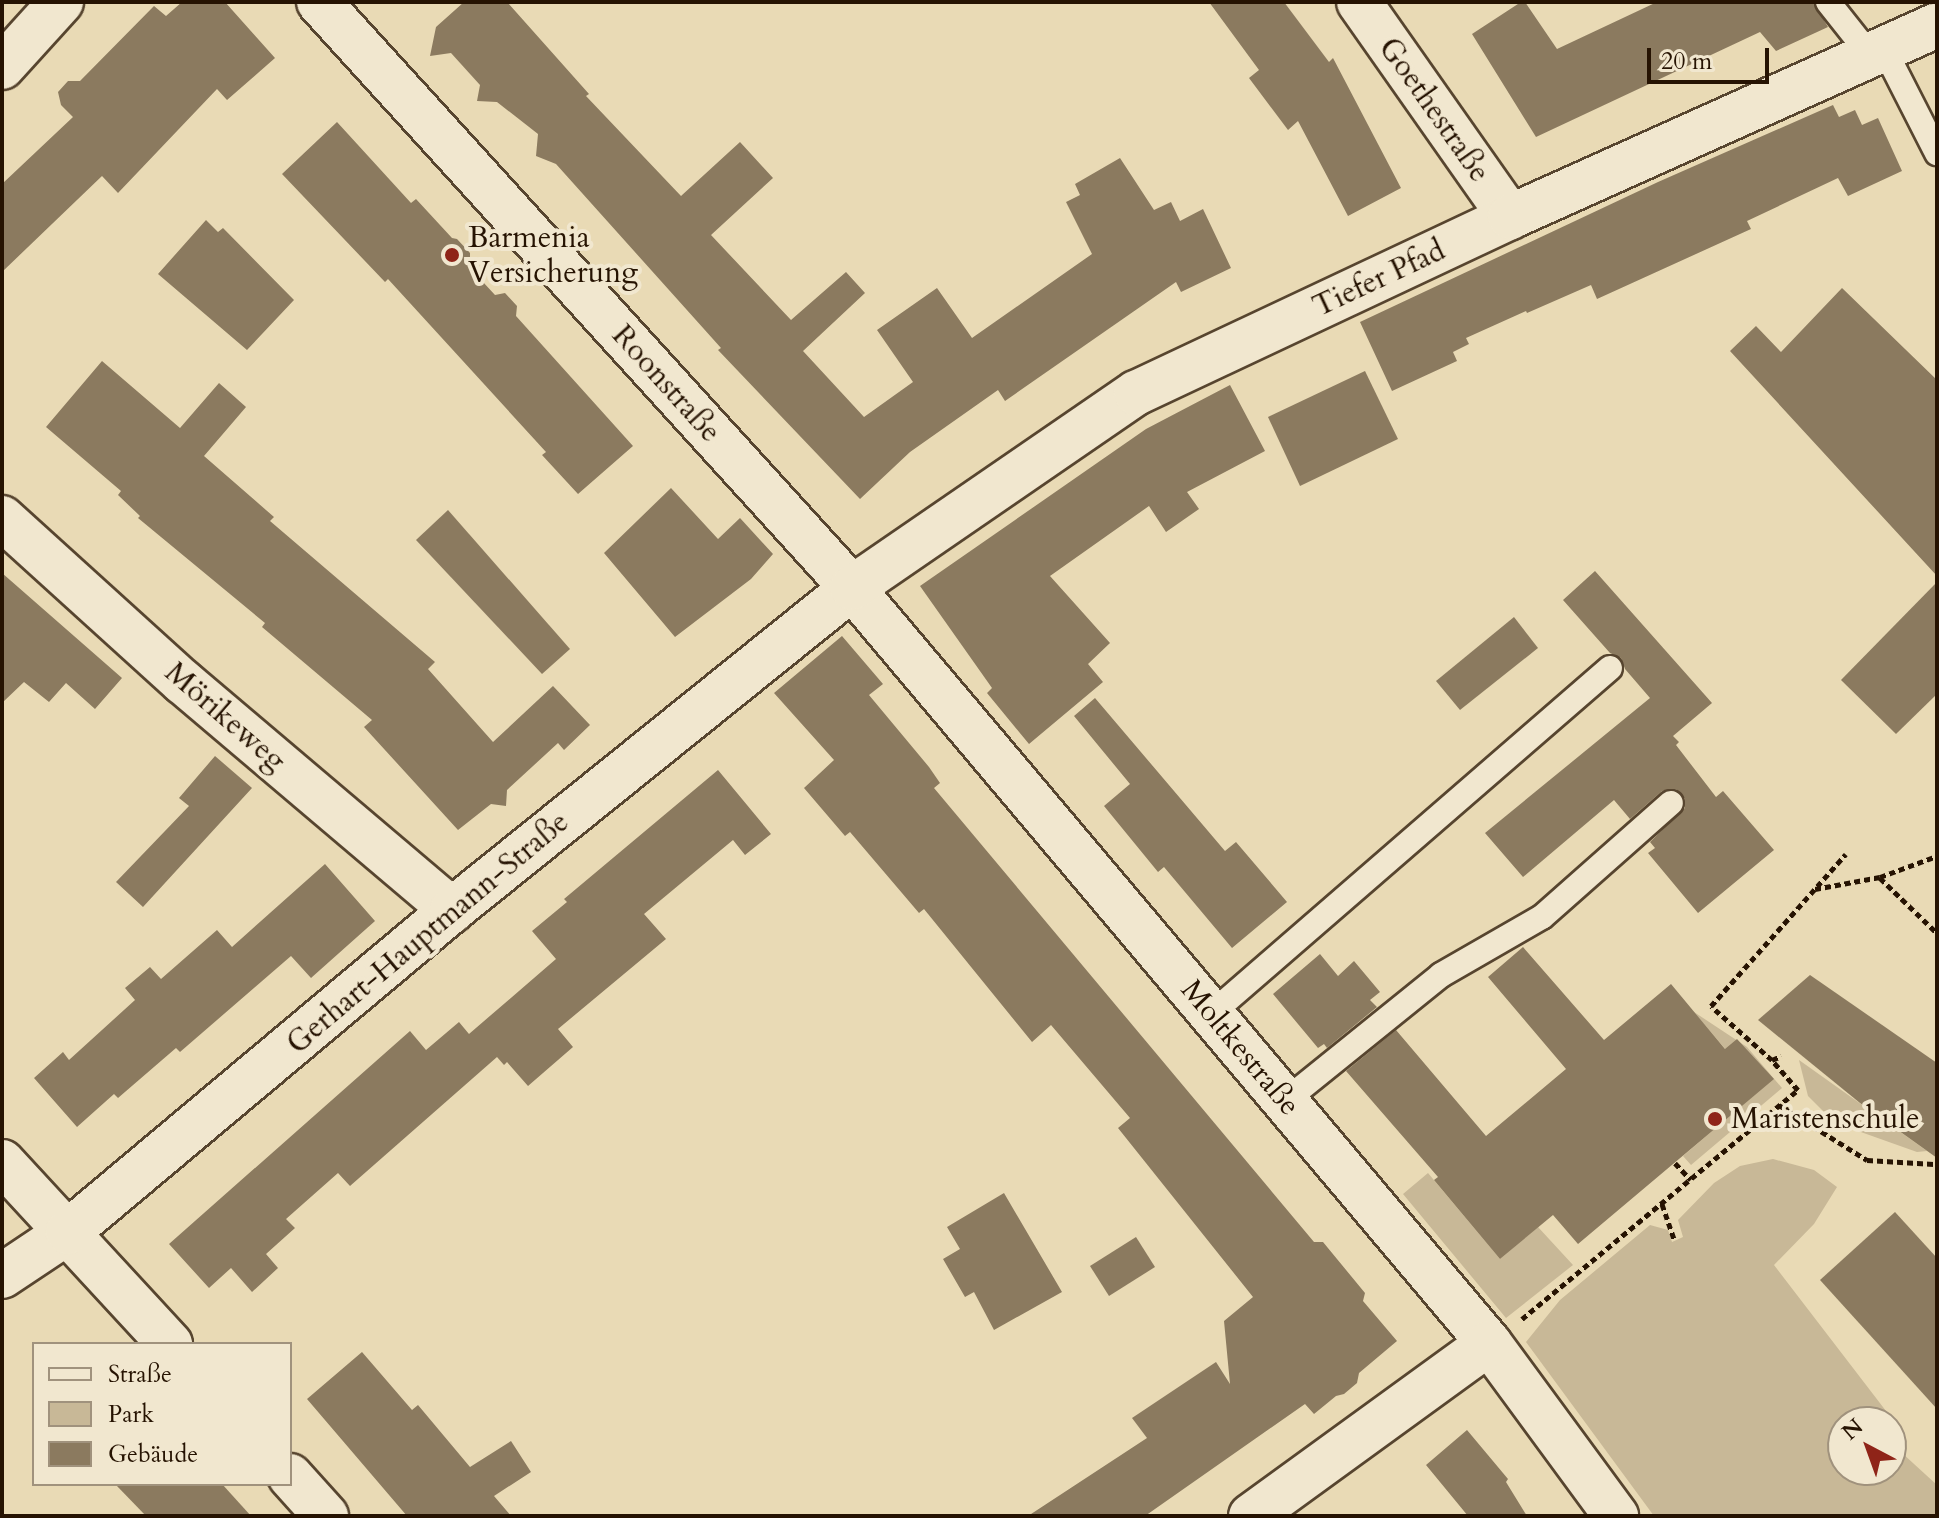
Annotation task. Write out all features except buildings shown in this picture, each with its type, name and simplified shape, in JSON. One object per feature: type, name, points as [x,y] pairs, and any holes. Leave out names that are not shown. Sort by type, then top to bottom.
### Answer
[{"type":"street","points":[[2,67],[61,2]]},
{"type":"street","name":"Roonstraße","points":[[319,2],[852,588]]},
{"type":"street","name":"Goethestraße","points":[[1359,2],[1510,217]]},
{"type":"street","name":"Tiefer Pfad","points":[[852,588],[1136,393],[1510,217],[1937,25]]},
{"type":"street","name":"Mörikeweg","points":[[2,518],[183,682],[452,910]]},
{"type":"street","name":"Gerhart-Hauptmann-Straße","points":[[2,1276],[68,1232],[452,910],[852,588]]},
{"type":"street","name":"Moltkestraße","points":[[852,588],[1489,1343],[1616,1516]]},
{"type":"street","points":[[2,1162],[168,1342]]},
{"type":"street","points":[[1251,1516],[1489,1343]]},
{"type":"lane","points":[[1828,2],[1877,52],[1937,153]]},
{"type":"lane","points":[[1211,1014],[1610,668]]},
{"type":"lane","points":[[1285,1101],[1441,975],[1542,917],[1671,803]]},
{"type":"path","points":[[1489,1343],[1552,1296],[1798,1090],[1772,1060],[1711,1006],[1846,854]]},
{"type":"path","points":[[1815,889],[1880,877],[1937,856]]},
{"type":"path","points":[[1880,877],[1937,933]]},
{"type":"path","points":[[1772,1060],[1781,1056]]},
{"type":"path","points":[[1779,1105],[1867,1160],[1934,1164]]},
{"type":"path","points":[[1675,1163],[1691,1180]]},
{"type":"path","points":[[1662,1204],[1675,1241]]},
{"type":"green space","points":[[1694,1012],[1747,1047],[1782,1088],[1691,1165],[1683,1156],[1760,1090]]},
{"type":"green space","points":[[1799,1060],[1927,1151],[1917,1152],[1858,1131],[1824,1112],[1808,1096]]},
{"type":"green space","points":[[1773,1159],[1814,1170],[1837,1187],[1814,1224],[1774,1265],[1882,1406],[1827,1406],[1827,1486],[1907,1486],[1907,1458],[1937,1485],[1937,1516],[1654,1516],[1526,1342],[1560,1300],[1650,1225],[1668,1230],[1672,1242],[1683,1237],[1678,1220],[1714,1183],[1740,1166]]},
{"type":"green space","points":[[1428,1173],[1500,1259],[1538,1227],[1573,1265],[1506,1318],[1403,1194]]},
{"type":"place","name":"Barmenia Versicherung","points":[[452,255]]},
{"type":"place","name":"Maristenschule","points":[[1715,1119]]}]
